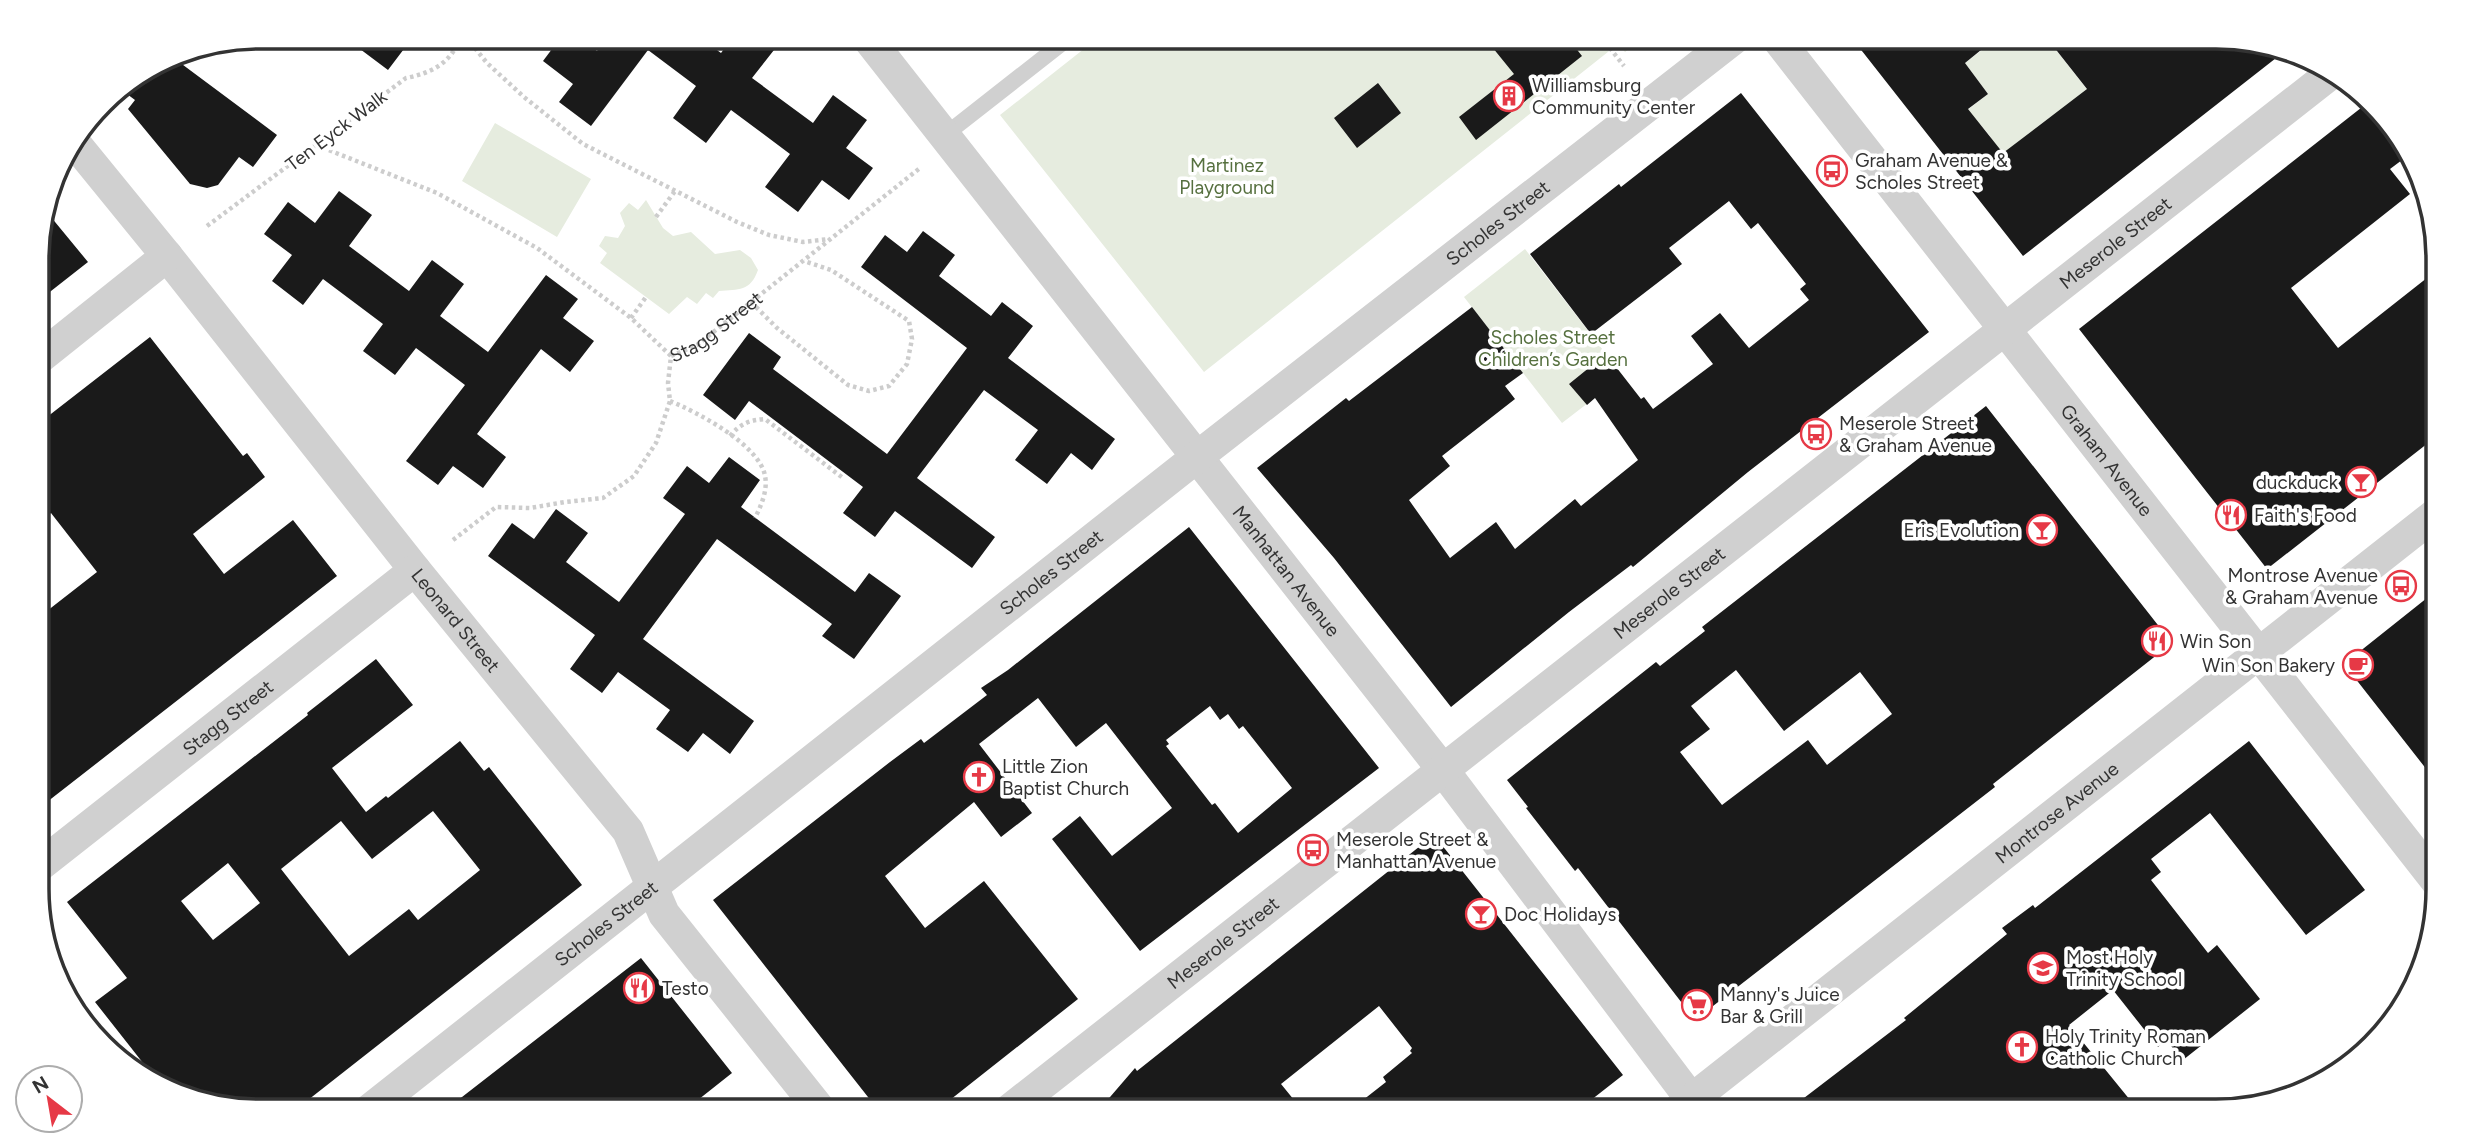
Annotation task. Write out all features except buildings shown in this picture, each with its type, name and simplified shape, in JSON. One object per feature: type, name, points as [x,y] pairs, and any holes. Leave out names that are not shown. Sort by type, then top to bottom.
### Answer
[{"type":"street","name":"Manhattan Avenue","points":[[877,49],[1443,770],[1683,1099]]},
{"type":"street","name":"Scholes Street","points":[[383,1099],[1197,457],[1721,49]]},
{"type":"street","name":"Graham Avenue","points":[[1785,49],[2426,868]]},
{"type":"street","name":"Meserole Street","points":[[1023,1099],[2324,79]]},
{"type":"street","name":"Leonard Street","points":[[80,149],[415,570],[628,831],[664,914],[811,1099]]},
{"type":"street","points":[[49,349],[167,256]]},
{"type":"street","name":"Montrose Avenue","points":[[1699,1099],[2426,522]]},
{"type":"street","name":"Stagg Street","points":[[49,858],[415,570]]},
{"type":"lane","points":[[945,135],[1055,49]]},
{"type":"path","name":"Ten Eyck Walk","points":[[207,226],[406,78],[427,74],[445,62],[453,49]]},
{"type":"path","points":[[476,49],[524,97],[583,144],[737,222],[769,235],[803,242],[830,239]]},
{"type":"path","points":[[1611,49],[1625,66]]},
{"type":"path","points":[[316,145],[437,193],[537,248],[631,318],[671,356]]},
{"type":"path","name":"Stagg Street","points":[[453,540],[496,507],[530,508],[603,498],[634,476],[656,443],[670,401],[668,383],[671,356],[697,345],[920,168]]},
{"type":"path","points":[[656,217],[675,191]]},
{"type":"path","points":[[751,302],[777,328],[848,385],[869,391],[889,386],[907,364],[912,339],[909,321],[831,270],[803,261]]},
{"type":"path","points":[[631,318],[646,297]]},
{"type":"path","points":[[670,401],[693,411],[755,454],[765,477],[763,503],[755,518]]},
{"type":"path","points":[[730,436],[739,425],[765,419],[843,478]]},
{"type":"green space","name":"Martinez Playground","points":[[1084,49],[1612,49],[1204,372],[1000,115]]},
{"type":"green space","points":[[1983,49],[2055,49],[2108,116],[2056,113],[2037,127],[2008,175],[1990,136],[1980,124],[1973,130],[1961,115],[1988,94],[1965,63]]},
{"type":"green space","points":[[495,123],[591,179],[557,237],[462,181]]},
{"type":"green space","points":[[646,200],[663,228],[673,236],[691,232],[715,254],[740,250],[751,258],[758,270],[755,277],[743,288],[719,291],[713,298],[706,293],[697,304],[687,297],[669,314],[600,263],[607,253],[599,246],[605,236],[618,238],[625,226],[620,213],[629,203],[638,210]]},
{"type":"green space","name":"Scholes Street Children’s Garden","points":[[1525,249],[1623,376],[1562,423],[1464,297]]},
{"type":"place","name":"Williamsburg Community Center","points":[[1509,96]]},
{"type":"place","name":"Graham Avenue & Scholes Street","points":[[1832,171]]},
{"type":"place","name":"Meserole Street & Graham Avenue","points":[[1816,434]]},
{"type":"place","name":"duckduck","points":[[2361,482]]},
{"type":"place","name":"Faith's Food","points":[[2231,515]]},
{"type":"place","name":"Eris Evolution","points":[[2042,530]]},
{"type":"place","name":"Montrose Avenue & Graham Avenue","points":[[2401,586]]},
{"type":"place","name":"Win Son","points":[[2157,641]]},
{"type":"place","name":"Win Son Bakery","points":[[2358,665]]},
{"type":"place","name":"Little Zion Baptist Church","points":[[979,777]]},
{"type":"place","name":"Meserole Street & Manhattan Avenue","points":[[1313,850]]},
{"type":"place","name":"Doc Holidays","points":[[1481,914]]},
{"type":"place","name":"Most Holy Trinity School","points":[[2043,968]]},
{"type":"place","name":"Testo","points":[[639,988]]},
{"type":"place","name":"Manny's Juice Bar & Grill","points":[[1697,1005]]},
{"type":"place","name":"Holy Trinity Roman Catholic Church","points":[[2022,1047]]}]
